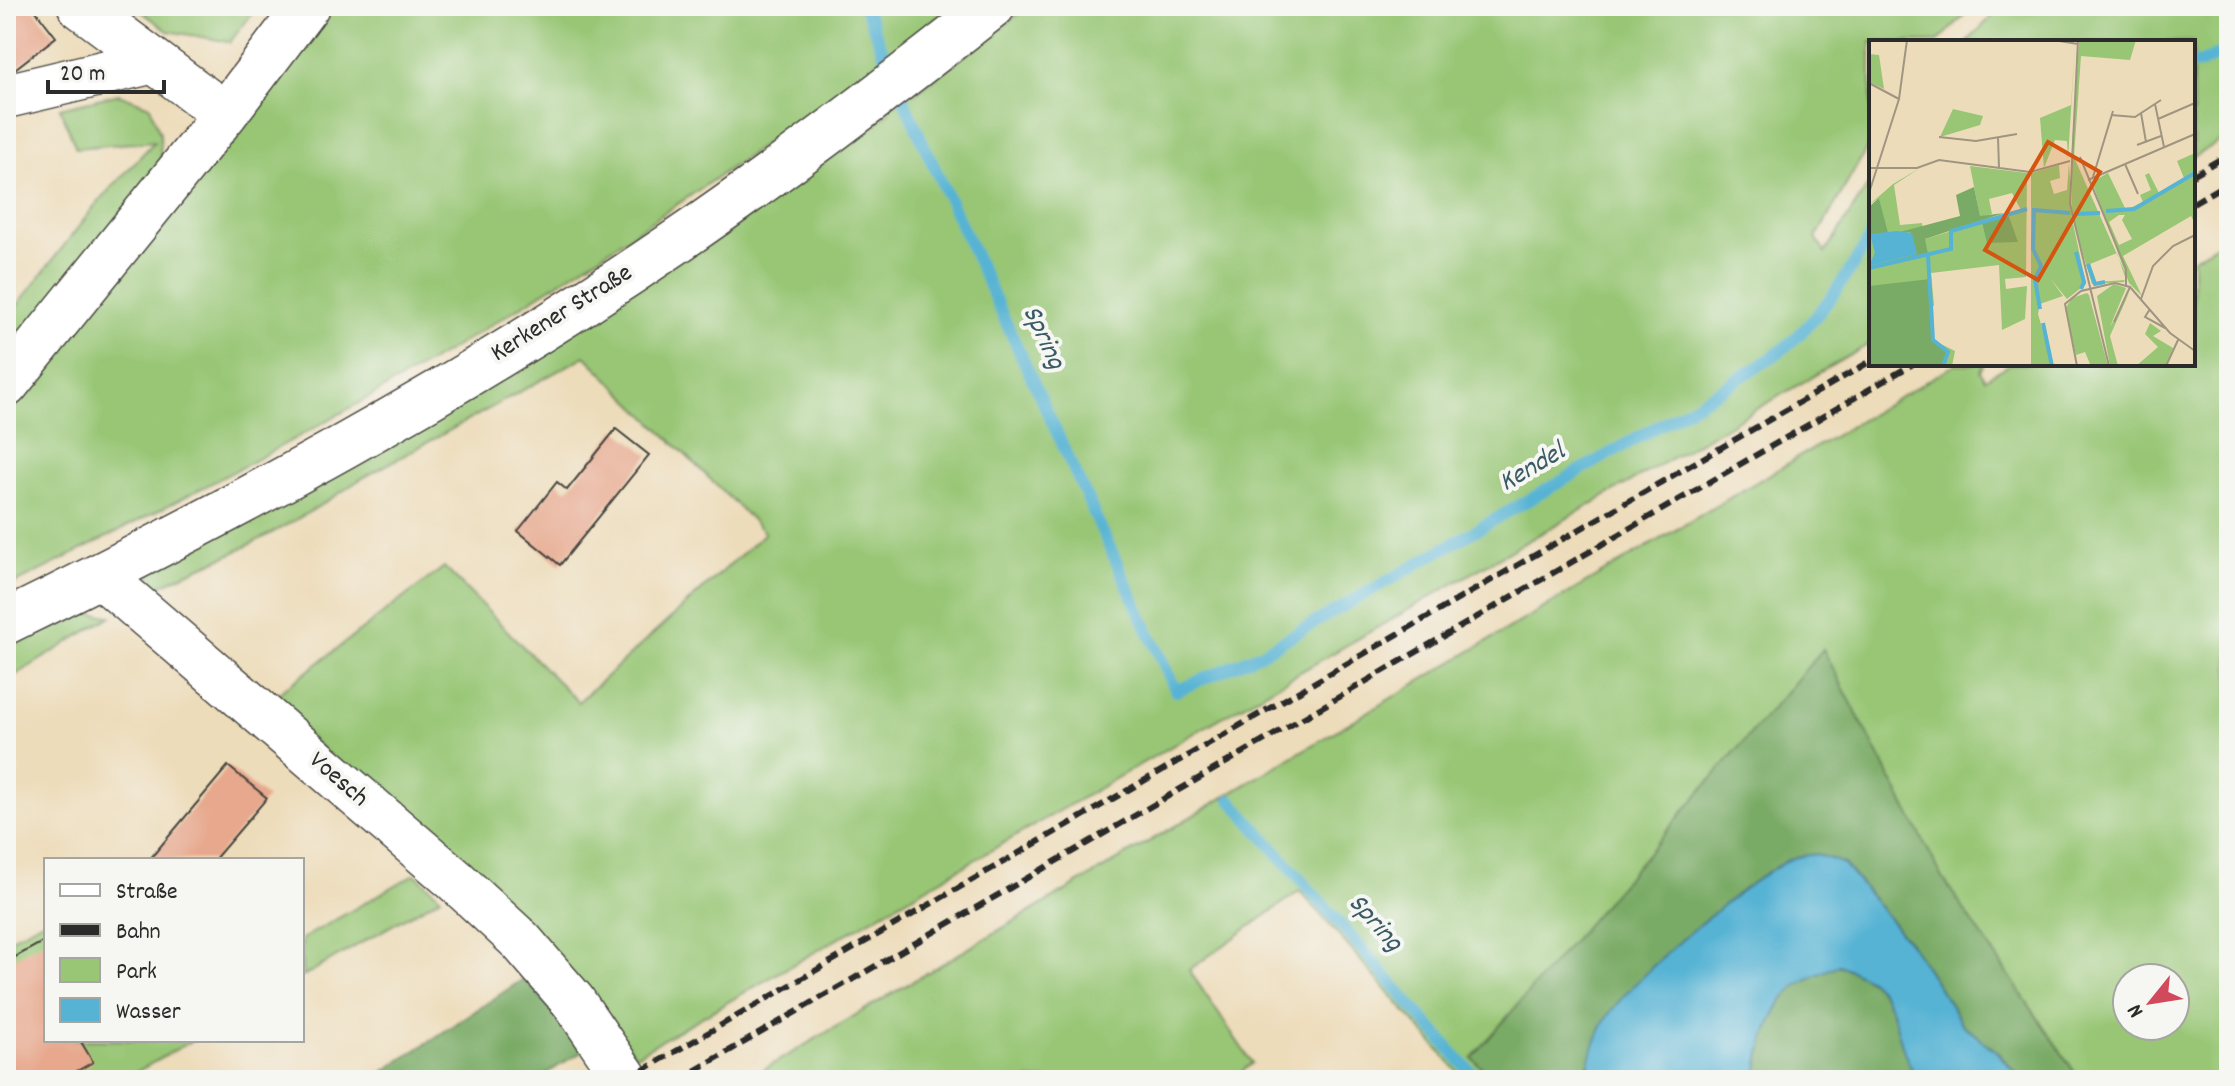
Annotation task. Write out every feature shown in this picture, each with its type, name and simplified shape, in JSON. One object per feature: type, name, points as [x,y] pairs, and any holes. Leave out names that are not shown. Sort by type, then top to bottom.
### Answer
[{"type":"street","points":[[80,6],[225,114]]},
{"type":"street","points":[[6,385],[225,114],[307,6]]},
{"type":"street","name":"Kerkener Straße","points":[[101,576],[386,422],[552,322],[672,244],[871,100],[993,6]]},
{"type":"street","points":[[6,96],[154,61]]},
{"type":"street","points":[[6,622],[101,576]]},
{"type":"street","name":"Voesch","points":[[101,576],[455,880],[521,941],[573,1001],[627,1080]]},
{"type":"green space","points":[[134,6],[258,6],[230,42],[168,31]]},
{"type":"green space","points":[[321,6],[952,6],[898,49],[915,93],[1029,6],[1973,6],[1940,40],[1869,40],[1869,145],[1816,238],[1825,253],[1869,184],[1869,344],[636,1055],[271,699],[444,567],[578,702],[765,533],[585,356],[359,480],[284,526],[148,593],[151,566],[889,113],[870,70],[637,231],[435,359],[253,461],[6,588],[6,537],[13,533],[6,527],[6,413]]},
{"type":"green space","points":[[2002,6],[2229,6],[2229,136],[2195,156],[2195,40],[1969,40]]},
{"type":"green space","points":[[119,94],[150,106],[160,134],[161,165],[6,361],[6,320],[98,202],[155,141],[76,148],[60,108]]},
{"type":"green space","points":[[2229,237],[2229,1080],[2080,1080],[1944,881],[1473,1059],[1496,1080],[1454,1080],[1459,1073],[1300,891],[1189,970],[1252,1063],[1232,1080],[746,1080],[1953,366],[1983,366],[1980,371],[1985,379],[2007,366],[2195,366],[2195,257]]},
{"type":"green space","points":[[82,612],[111,616],[6,681],[6,649]]},
{"type":"green space","points":[[1823,649],[1944,880],[2080,1080],[2022,1080],[1996,1051],[1963,1025],[1914,949],[1844,864],[1588,1063],[1588,1080],[1496,1080],[1472,1058]]},
{"type":"green space","points":[[415,874],[441,897],[304,976],[304,938]]},
{"type":"green space","points":[[44,920],[44,1042],[189,1042],[133,1074],[131,1080],[6,1080],[6,941]]},
{"type":"green space","points":[[1839,965],[1873,983],[1882,992],[1915,1074],[1936,1080],[1757,1080],[1764,1041],[1782,1002],[1799,984]]},
{"type":"green space","points":[[525,978],[583,1051],[536,1080],[371,1080]]},
{"type":"water","points":[[1817,854],[1844,864],[1914,949],[1963,1025],[1996,1051],[2022,1080],[1936,1080],[1915,1074],[1882,992],[1873,983],[1839,965],[1799,984],[1782,1002],[1764,1041],[1757,1080],[1588,1080],[1592,1050],[1604,1022],[1636,983],[1691,932],[1750,884],[1793,858]]},
{"type":"building","points":[[6,6],[32,6],[56,37],[16,68],[6,70]]},
{"type":"building","points":[[616,429],[649,455],[560,565],[518,531],[557,482],[567,490]]},
{"type":"building","points":[[228,766],[267,798],[216,858],[151,858]]},
{"type":"building","points":[[44,941],[44,1042],[81,1042],[93,1062],[61,1080],[14,1080],[6,1066],[6,962]]},
{"type":"waterway","name":"Kendel","points":[[864,6],[913,121],[1176,691],[1260,654],[1767,361],[1823,308],[1869,239]]},
{"type":"waterway","name":"Kendel","points":[[2195,64],[2229,50]]},
{"type":"waterway","name":"Spring","points":[[1231,800],[1462,1063],[1481,1080]]},
{"type":"railway","points":[[2195,174],[2229,154]]},
{"type":"railway","points":[[2195,202],[2229,182]]},
{"type":"railway","points":[[626,1080],[1869,362]]},
{"type":"railway","points":[[679,1080],[1910,366]]}]
